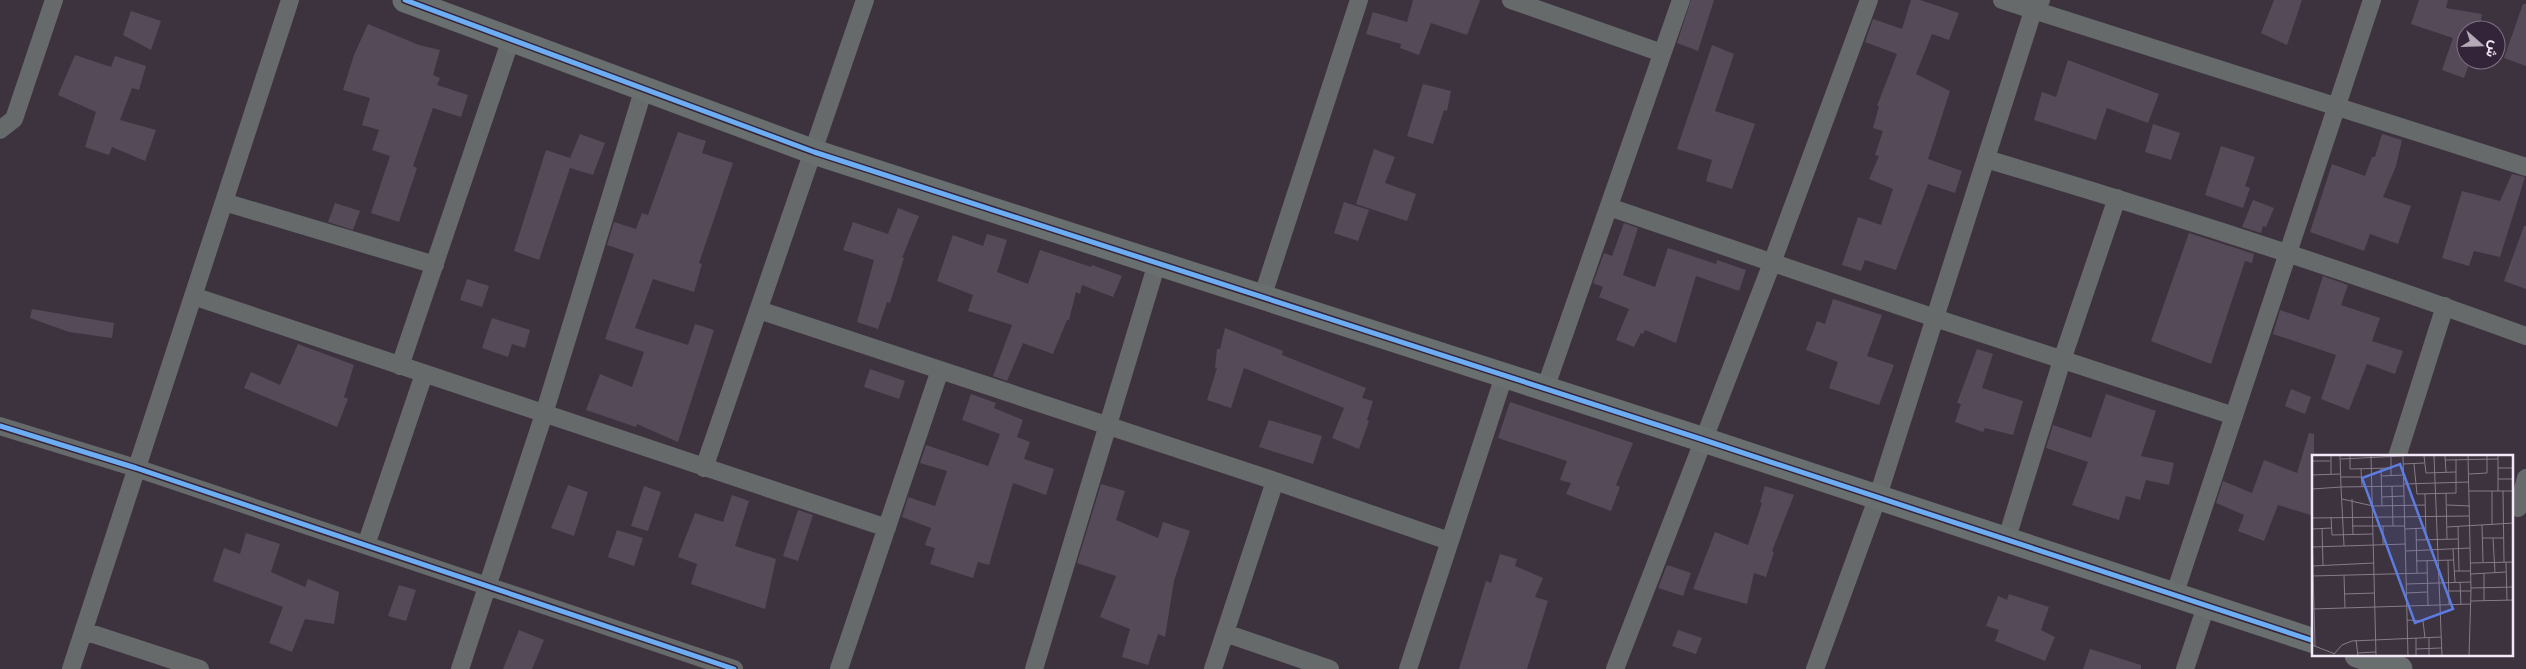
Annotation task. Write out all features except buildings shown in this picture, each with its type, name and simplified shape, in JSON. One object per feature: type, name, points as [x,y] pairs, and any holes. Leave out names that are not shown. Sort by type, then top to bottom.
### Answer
[{"type":"street","points":[[0,130],[14,119],[54,0]]},
{"type":"street","points":[[71,669],[290,0]]},
{"type":"street","points":[[405,0],[814,152],[1545,388],[2312,640]]},
{"type":"street","points":[[704,468],[865,0]]},
{"type":"street","points":[[1262,298],[1359,0]]},
{"type":"street","points":[[1511,0],[1662,53]]},
{"type":"street","points":[[1545,388],[1681,0]]},
{"type":"street","points":[[1615,669],[1772,263],[1869,0]]},
{"type":"street","points":[[2002,0],[2037,5],[2526,167]]},
{"type":"street","points":[[2174,596],[2372,0]]},
{"type":"street","points":[[1815,669],[1878,498],[2037,5]]},
{"type":"street","points":[[400,366],[511,39]]},
{"type":"street","points":[[460,669],[544,414],[644,88]]},
{"type":"street","points":[[1986,159],[2289,252],[2526,336]]},
{"type":"street","points":[[2006,541],[2062,360],[2117,198]]},
{"type":"street","points":[[224,202],[435,265]]},
{"type":"street","points":[[1608,208],[2234,416]]},
{"type":"street","points":[[1034,669],[1157,263]]},
{"type":"street","points":[[193,296],[888,528]]},
{"type":"street","points":[[2397,455],[2445,306]]},
{"type":"street","points":[[759,310],[1108,425],[1449,541]]},
{"type":"street","points":[[839,669],[940,370]]},
{"type":"street","points":[[366,545],[424,374]]},
{"type":"street","points":[[1408,669],[1504,376]]},
{"type":"street","points":[[0,426],[136,468],[734,669]]},
{"type":"street","points":[[2519,508],[2526,478]]},
{"type":"street","points":[[1213,669],[1275,481]]},
{"type":"street","points":[[2185,669],[2206,606]]},
{"type":"street","points":[[84,631],[200,669]]},
{"type":"street","points":[[1225,633],[1330,669]]},
{"type":"street","points":[[2360,656],[2400,669]]},
{"type":"cycle path","points":[[405,0],[814,152],[1704,440],[2312,640]]},
{"type":"cycle path","points":[[0,426],[136,468],[734,669]]}]
